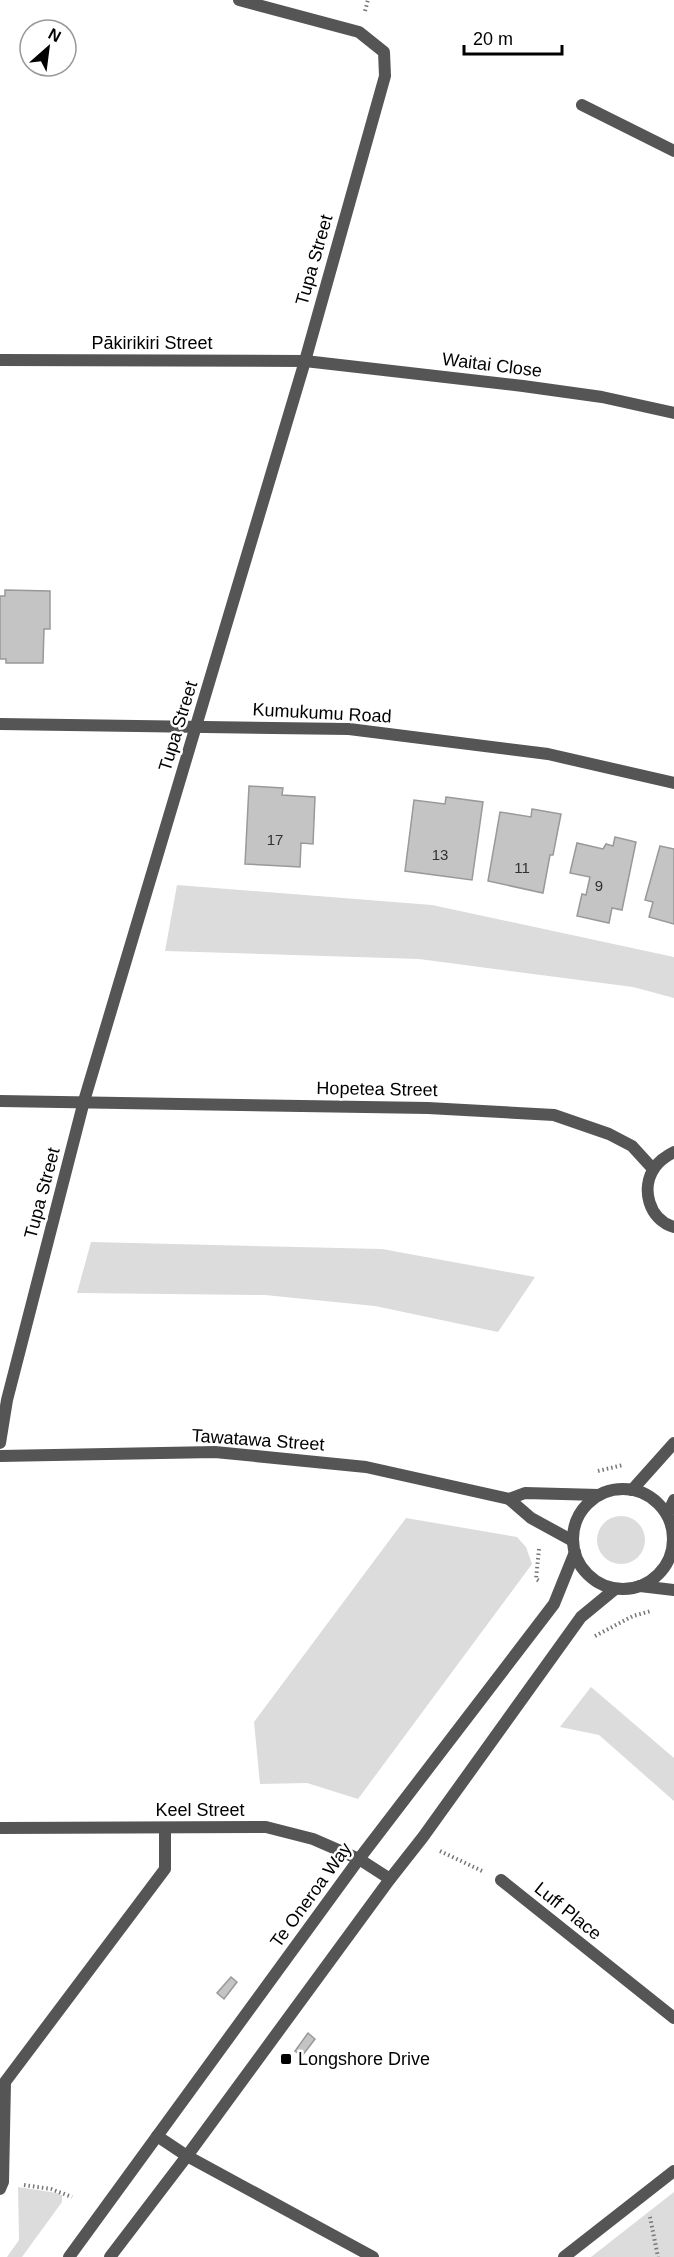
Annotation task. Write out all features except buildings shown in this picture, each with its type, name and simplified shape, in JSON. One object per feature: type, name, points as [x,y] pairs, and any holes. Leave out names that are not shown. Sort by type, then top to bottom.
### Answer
[{"type":"street","name":"Tupa Street","points":[[0,1443],[6,1400],[84,1101],[305,361],[385,76],[384,52],[359,32],[239,0]]},
{"type":"street","points":[[582,105],[674,151]]},
{"type":"street","name":"Pākirikiri Street","points":[[0,360],[305,361]]},
{"type":"street","name":"Waitai Close","points":[[305,361],[523,386],[602,398],[674,413]]},
{"type":"street","name":"Kumukumu Road","points":[[0,724],[349,729],[548,754],[674,783]]},
{"type":"street","name":"Hopetea Street","points":[[0,1101],[428,1108],[554,1115],[609,1134],[632,1146],[653,1169]]},
{"type":"street","points":[[674,1152],[662,1159],[653,1169],[647,1191],[655,1214],[667,1226],[674,1227]]},
{"type":"street","points":[[632,1490],[674,1443]]},
{"type":"street","name":"Tawatawa Street","points":[[0,1456],[215,1452],[366,1467],[509,1499],[531,1518],[574,1547]]},
{"type":"street","points":[[574,1547],[581,1565],[590,1576],[602,1584],[615,1588],[630,1589],[640,1586],[658,1575],[667,1564],[673,1534],[667,1515],[658,1503],[632,1490],[616,1489],[599,1495]]},
{"type":"street","name":"Tawatawa Street","points":[[509,1499],[525,1493],[599,1495]]},
{"type":"street","name":"Te Oneroa Way","points":[[69,2257],[359,1860],[555,1604],[574,1547],[573,1530],[577,1519],[586,1504],[599,1495]]},
{"type":"street","points":[[667,1515],[674,1500]]},
{"type":"street","points":[[640,1586],[674,1590]]},
{"type":"street","points":[[110,2257],[423,1837],[581,1617],[615,1588]]},
{"type":"street","name":"Keel Street","points":[[0,1828],[266,1827],[313,1839],[359,1860],[390,1879]]},
{"type":"street","points":[[1,2186],[5,2082],[165,1869],[165,1828]]},
{"type":"street","name":"Luff Place","points":[[501,1880],[674,2018]]},
{"type":"street","points":[[157,2136],[187,2156],[373,2257]]},
{"type":"street","points":[[564,2257],[674,2171]]},
{"type":"path","points":[[539,1544],[536,1579],[543,1585]]},
{"type":"path","points":[[608,1631],[633,1616],[658,1610]]},
{"type":"path","points":[[439,1850],[501,1880]]},
{"type":"path","points":[[1,2186],[51,2189],[72,2197]]},
{"type":"path","points":[[644,2194],[658,2257]]},
{"type":"shaded area","points":[[177,885],[432,905],[674,957],[674,998],[633,987],[419,959],[165,951]]},
{"type":"shaded area","points":[[91,1242],[382,1249],[535,1277],[498,1332],[375,1306],[265,1295],[77,1293]]},
{"type":"shaded area","points":[[621,1516],[638,1523],[645,1540],[638,1557],[621,1564],[604,1557],[597,1540],[604,1523]]},
{"type":"shaded area","points":[[406,1518],[517,1537],[526,1547],[532,1564],[358,1799],[307,1783],[260,1784],[254,1722]]},
{"type":"shaded area","points":[[591,1687],[674,1758],[674,1801],[599,1735],[560,1727]]},
{"type":"shaded area","points":[[18,2187],[57,2193],[62,2195],[62,2202],[22,2257],[7,2257],[19,2240]]},
{"type":"shaded area","points":[[674,2192],[674,2257],[591,2257]]},
{"type":"place","name":"Longshore Drive","points":[[286,2059]]}]
